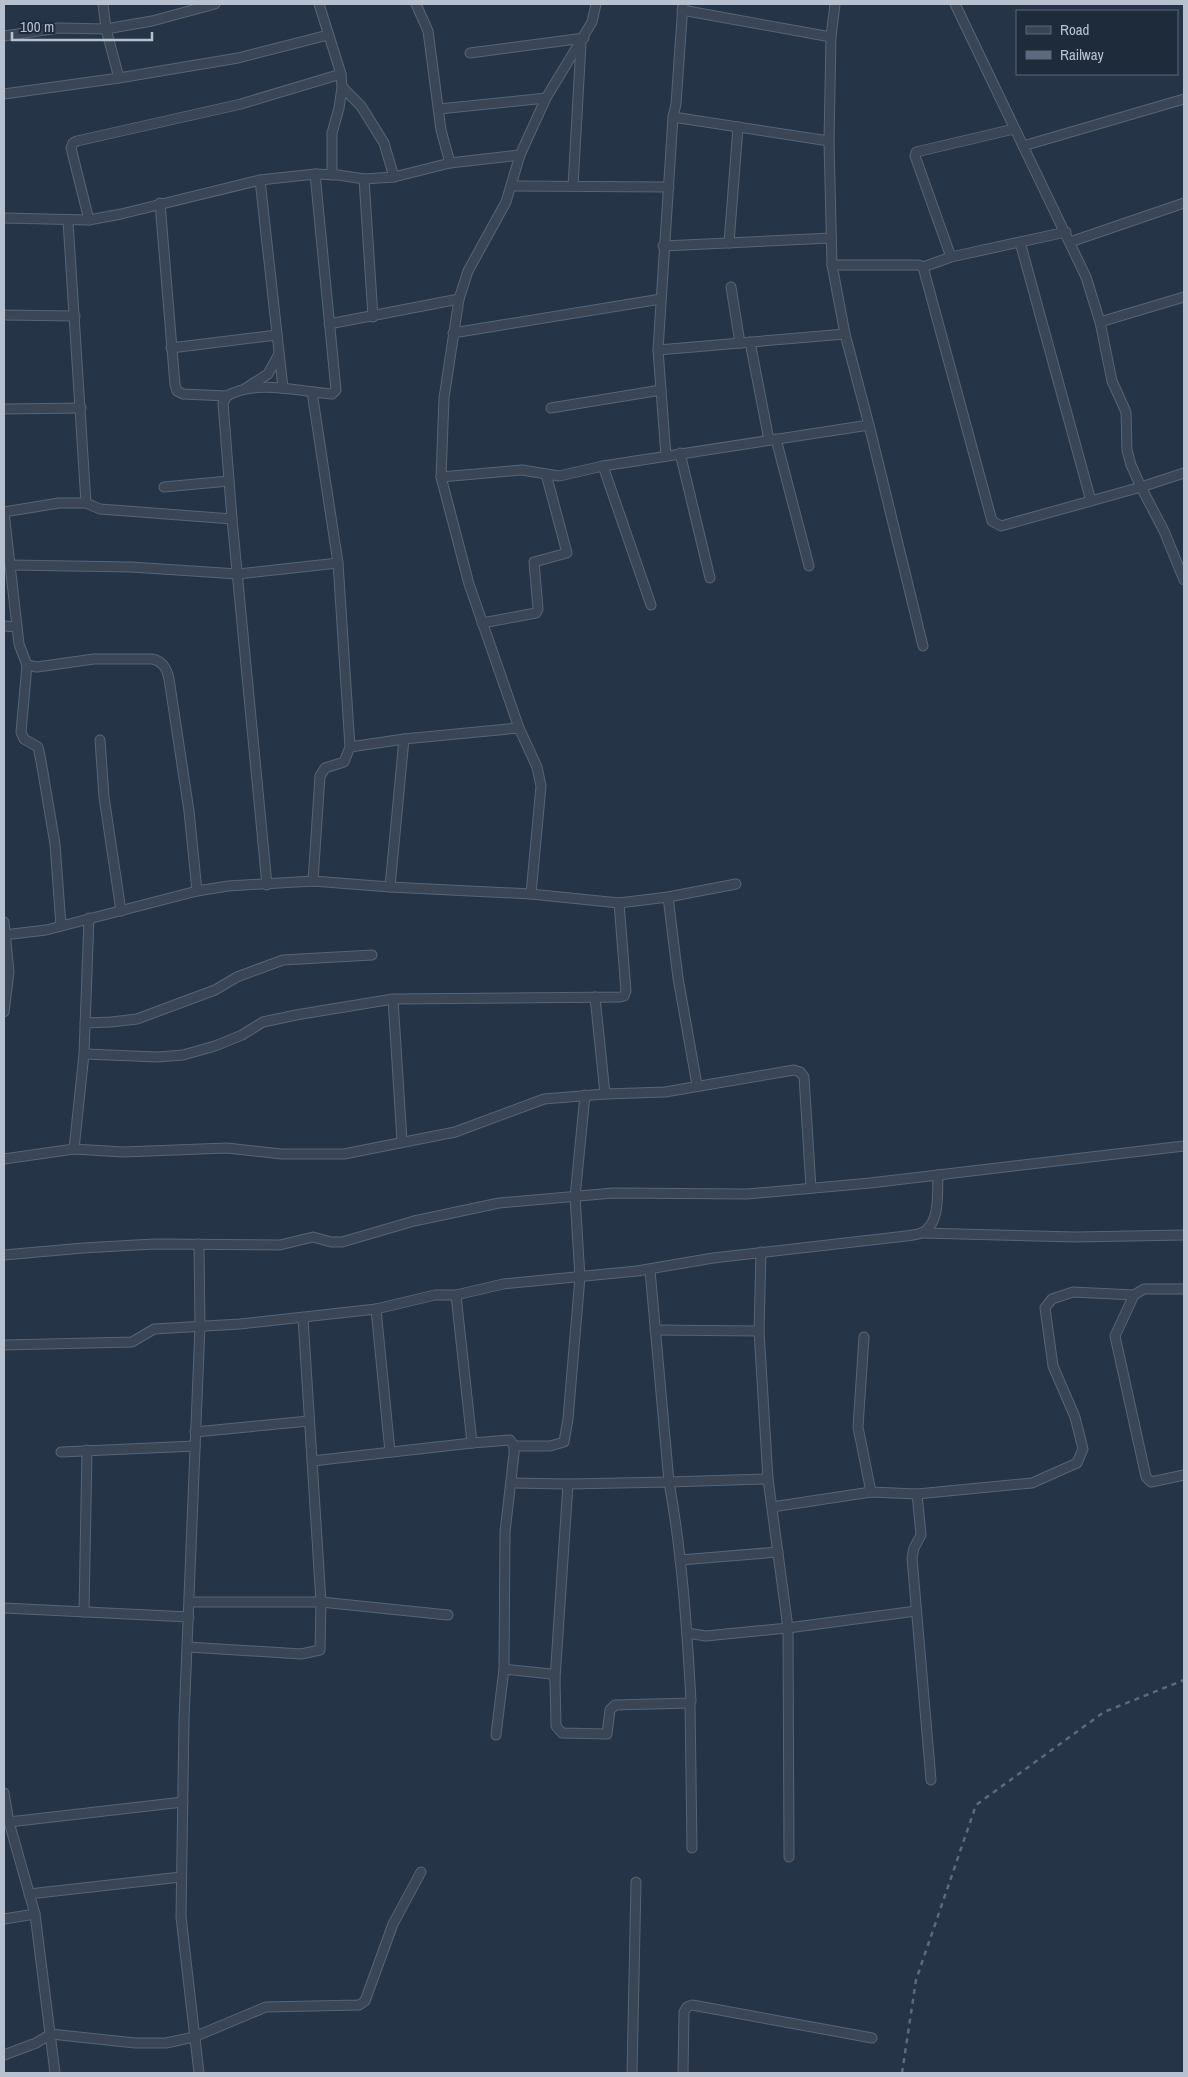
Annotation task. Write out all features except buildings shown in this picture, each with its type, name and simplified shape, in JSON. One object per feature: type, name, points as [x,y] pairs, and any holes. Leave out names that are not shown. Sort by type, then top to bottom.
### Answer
[{"type":"street","points":[[103,4],[106,29],[119,78]]},
{"type":"street","points":[[4,36],[59,28],[106,29],[152,21],[215,4]]},
{"type":"street","points":[[319,4],[341,74],[342,87],[339,108],[332,133],[332,175]]},
{"type":"street","points":[[416,4],[428,31],[441,130],[450,163]]},
{"type":"street","points":[[531,894],[541,786],[537,767],[519,728],[469,584],[441,477],[444,398],[458,299],[468,271],[506,202],[520,155],[546,98],[592,22],[596,4]]},
{"type":"street","points":[[835,4],[832,37],[829,142],[832,265],[845,334],[923,646]]},
{"type":"street","points":[[956,4],[1086,277],[1100,322],[1112,381],[1126,412],[1127,450],[1141,487],[1164,531],[1184,580]]},
{"type":"street","points":[[666,456],[658,350],[673,117],[676,104],[683,7],[832,37]]},
{"type":"street","points":[[4,94],[119,78],[238,58],[328,35]]},
{"type":"street","points":[[470,53],[582,40]]},
{"type":"street","points":[[573,186],[582,40]]},
{"type":"street","points":[[89,220],[71,148],[73,143],[242,104],[341,74]]},
{"type":"street","points":[[342,87],[361,106],[384,143],[394,177]]},
{"type":"street","points":[[439,110],[546,98]]},
{"type":"street","points":[[1023,146],[1184,99]]},
{"type":"street","points":[[673,117],[829,142]]},
{"type":"street","points":[[729,243],[738,127]]},
{"type":"street","points":[[951,257],[915,156],[916,152],[1014,129]]},
{"type":"street","points":[[4,218],[89,220],[260,180],[315,174],[364,179],[394,177],[450,163],[520,155]]},
{"type":"street","points":[[246,388],[283,388],[332,394],[336,390],[315,174]]},
{"type":"street","points":[[364,179],[373,317]]},
{"type":"street","points":[[260,180],[283,388]]},
{"type":"street","points":[[511,186],[668,187]]},
{"type":"street","points":[[160,203],[171,348],[178,391],[183,394],[227,396],[246,388],[268,374],[279,354]]},
{"type":"street","points":[[1070,242],[1184,203]]},
{"type":"street","points":[[68,221],[86,503]]},
{"type":"street","points":[[832,265],[919,265],[923,267],[951,257],[1066,232]]},
{"type":"street","points":[[664,246],[831,238]]},
{"type":"street","points":[[1020,242],[1090,501]]},
{"type":"street","points":[[923,267],[992,521],[1001,526],[1141,487],[1184,472]]},
{"type":"street","points":[[731,287],[772,440],[809,566]]},
{"type":"street","points":[[1100,322],[1184,297]]},
{"type":"street","points":[[330,324],[458,299]]},
{"type":"street","points":[[453,333],[661,299]]},
{"type":"street","points":[[4,315],[75,316]]},
{"type":"street","points":[[658,350],[845,334]]},
{"type":"street","points":[[171,348],[277,335]]},
{"type":"street","points":[[551,408],[661,390]]},
{"type":"street","points":[[312,392],[338,563],[350,747],[344,762],[324,768],[320,776],[313,881]]},
{"type":"street","points":[[227,396],[223,403],[232,519],[267,885]]},
{"type":"street","points":[[4,409],[81,408]]},
{"type":"street","points":[[441,477],[522,470],[559,476],[603,466],[680,453],[869,425]]},
{"type":"street","points":[[680,453],[710,578]]},
{"type":"street","points":[[603,466],[652,605]]},
{"type":"street","points":[[482,623],[536,613],[538,609],[534,562],[567,553],[546,474]]},
{"type":"street","points":[[164,487],[229,481]]},
{"type":"street","points":[[61,926],[55,844],[41,761],[38,747],[24,739],[21,732],[28,665],[19,644],[4,512],[59,503],[86,503],[100,509],[232,519]]},
{"type":"street","points":[[10,565],[131,568],[238,574],[338,563]]},
{"type":"street","points":[[4,626],[18,626]]},
{"type":"street","points":[[28,665],[37,667],[94,659],[152,659],[158,660],[163,664],[169,679],[198,891]]},
{"type":"street","points":[[350,747],[404,739],[519,728]]},
{"type":"street","points":[[390,887],[404,739]]},
{"type":"street","points":[[100,740],[104,797],[121,911]]},
{"type":"street","points":[[4,935],[46,930],[198,891],[228,886],[313,881],[531,894],[620,903],[668,897],[736,884]]},
{"type":"street","points":[[668,897],[678,978],[698,1086]]},
{"type":"street","points":[[84,1054],[158,1057],[183,1056],[242,1035],[264,1022],[394,999],[624,996],[626,990],[620,903]]},
{"type":"street","points":[[74,1148],[84,1054],[89,918]]},
{"type":"street","points":[[4,922],[9,972],[4,1012]]},
{"type":"street","points":[[85,1022],[137,1019],[215,990],[237,977],[283,960],[372,955]]},
{"type":"street","points":[[595,997],[605,1094]]},
{"type":"street","points":[[394,999],[402,1141]]},
{"type":"street","points":[[4,1159],[74,1148],[123,1152],[227,1148],[282,1154],[344,1154],[466,1128],[544,1099],[585,1095],[665,1092],[794,1070],[800,1072],[804,1077],[811,1188]]},
{"type":"street","points":[[514,1446],[550,1446],[564,1442],[568,1419],[580,1277],[574,1197],[585,1095]]},
{"type":"street","points":[[4,1255],[154,1244],[280,1245],[313,1237],[331,1242],[342,1242],[414,1221],[483,1206],[613,1193],[733,1195],[938,1175],[1184,1146]]},
{"type":"street","points":[[923,1233],[932,1224],[936,1211],[938,1175]]},
{"type":"street","points":[[4,1345],[132,1342],[154,1328],[303,1318],[376,1309],[435,1295],[456,1295],[503,1284],[650,1270],[708,1259],[923,1233],[1076,1237],[1184,1235]]},
{"type":"street","points":[[199,1244],[200,1326],[194,1446],[181,1877],[181,1917],[199,2073]]},
{"type":"street","points":[[760,1252],[759,1331],[768,1479],[788,1628],[789,1857]]},
{"type":"street","points":[[650,1270],[669,1482],[680,1560],[687,1633],[691,1701],[692,1848]]},
{"type":"street","points":[[772,1507],[871,1492],[917,1494],[1032,1483],[1078,1463],[1083,1449],[1075,1417],[1053,1366],[1045,1308],[1052,1299],[1073,1292],[1134,1294],[1144,1289],[1184,1289]]},
{"type":"street","points":[[1134,1294],[1115,1336],[1146,1477],[1151,1482],[1157,1482],[1184,1475]]},
{"type":"street","points":[[456,1295],[472,1443]]},
{"type":"street","points":[[376,1309],[390,1452]]},
{"type":"street","points":[[188,1647],[301,1654],[320,1650],[321,1602],[303,1318]]},
{"type":"street","points":[[655,1330],[759,1331]]},
{"type":"street","points":[[864,1337],[858,1427],[871,1492]]},
{"type":"street","points":[[195,1432],[309,1421]]},
{"type":"street","points":[[312,1462],[510,1440],[514,1446],[512,1482],[505,1532],[504,1669],[496,1735]]},
{"type":"street","points":[[61,1452],[194,1446]]},
{"type":"street","points":[[84,1612],[87,1450]]},
{"type":"street","points":[[512,1482],[568,1484],[768,1479]]},
{"type":"street","points":[[568,1484],[555,1679],[556,1726],[562,1733],[607,1734],[609,1732],[610,1710],[615,1705],[690,1703]]},
{"type":"street","points":[[917,1494],[921,1535],[914,1548],[912,1558],[932,1780]]},
{"type":"street","points":[[680,1560],[778,1552]]},
{"type":"street","points":[[190,1602],[321,1602],[448,1615]]},
{"type":"street","points":[[4,1608],[189,1617]]},
{"type":"street","points":[[687,1633],[706,1636],[788,1628],[916,1611]]},
{"type":"street","points":[[504,1669],[545,1672],[551,1674],[555,1679]]},
{"type":"street","points":[[4,1795],[9,1822],[34,1914],[55,2073]]},
{"type":"street","points":[[9,1822],[183,1802]]},
{"type":"street","points":[[4,2055],[36,2043],[51,2034],[151,2044],[194,2037],[266,2007],[359,2005],[365,2001],[393,1924],[421,1872]]},
{"type":"street","points":[[29,1894],[181,1877]]},
{"type":"street","points":[[632,2073],[636,1882]]},
{"type":"street","points":[[4,1919],[34,1914]]},
{"type":"street","points":[[683,2073],[684,2012],[687,2007],[692,2005],[872,2038]]},
{"type":"railway","points":[[902,2073],[916,1980],[976,1805],[1104,1712],[1184,1680]]}]
